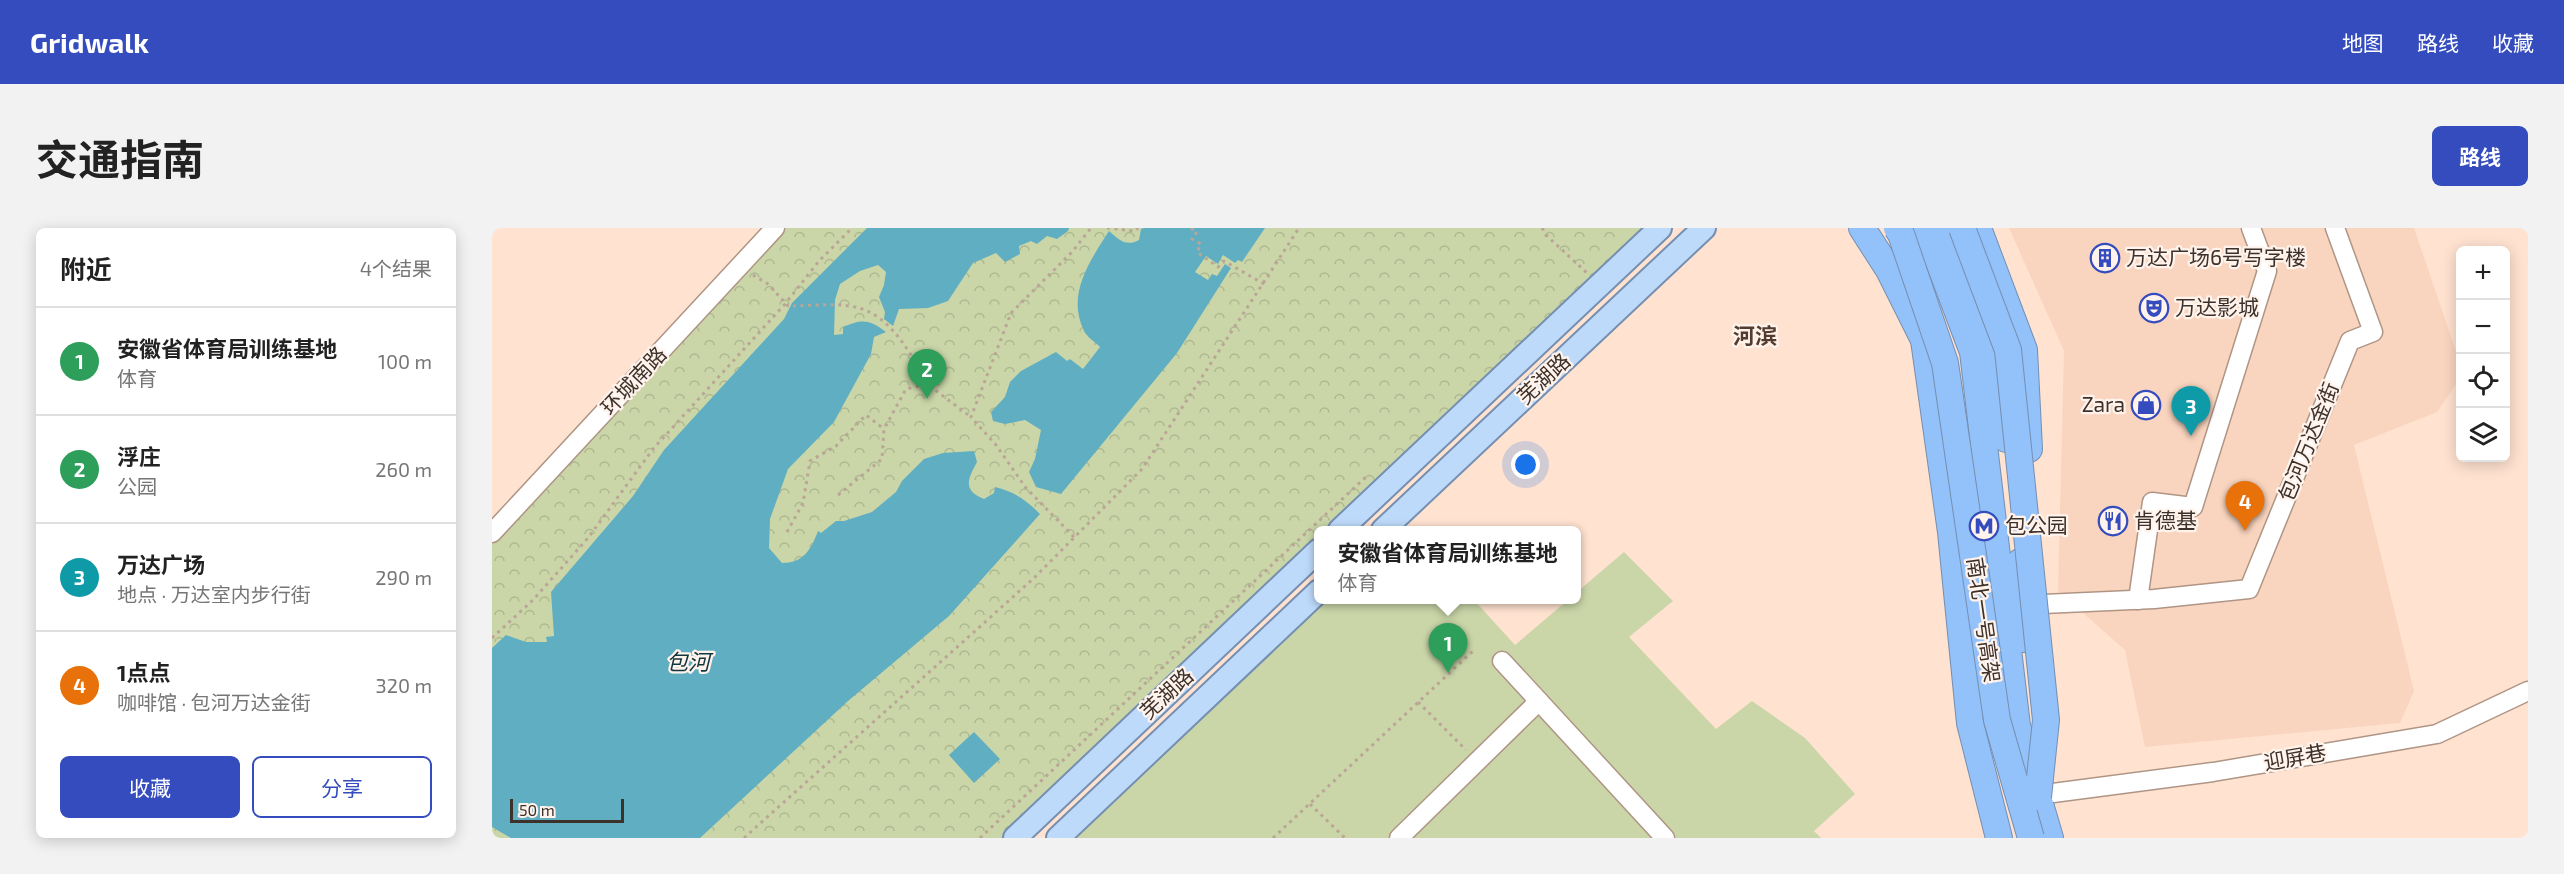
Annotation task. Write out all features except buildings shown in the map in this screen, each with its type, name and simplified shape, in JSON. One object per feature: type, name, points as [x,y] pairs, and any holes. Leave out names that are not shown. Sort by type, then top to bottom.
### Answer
[{"type":"highway","points":[[1862,228],[1889,270],[1924,340],[1951,532],[1970,723],[1999,838]]},
{"type":"highway","name":"南北一号高架","points":[[1897,228],[1945,363],[1997,720],[2031,838]]},
{"type":"highway","name":"南北一号高架","points":[[1926,228],[1973,352],[2017,726],[2045,795],[2050,838]]},
{"type":"highway","points":[[1949,228],[1993,351],[2014,497],[2020,556],[2020,605],[2032,723],[2045,795],[2067,838]]},
{"type":"highway","points":[[1962,228],[2008,350],[2046,720],[2045,795]]},
{"type":"highway","points":[[1978,228],[2024,350],[2045,795]]},
{"type":"main road","name":"芜湖路","points":[[1345,526],[1660,228]]},
{"type":"main road","name":"芜湖路","points":[[1388,526],[1708,229]]},
{"type":"main road","name":"芜湖路","points":[[1015,838],[1314,555]]},
{"type":"main road","name":"芜湖路","points":[[1058,838],[1314,596]]},
{"type":"street","name":"环城南路","points":[[492,533],[775,228]]},
{"type":"street","points":[[2138,600],[2152,502],[2193,507],[2267,271],[2251,228]]},
{"type":"street","name":"包河万达金街","points":[[2020,605],[2138,600],[2249,589],[2350,341],[2373,332],[2335,228]]},
{"type":"street","points":[[1502,661],[1665,838]]},
{"type":"street","name":"迎屏巷","points":[[2045,795],[2213,772],[2437,734],[2528,691]]},
{"type":"street","points":[[1399,838],[1539,701]]},
{"type":"path","points":[[492,638],[532,600],[580,547],[653,449],[786,305],[819,261],[852,228]]},
{"type":"path","points":[[971,417],[1011,313],[1072,252],[1090,228]]},
{"type":"path","points":[[1107,228],[1135,231],[1138,228]]},
{"type":"path","points":[[1191,228],[1197,232],[1192,239],[1201,244],[1197,252],[1218,267],[1224,261],[1264,284]]},
{"type":"path","points":[[744,838],[1033,579],[1142,468],[1299,228]]},
{"type":"path","points":[[1542,228],[1547,236],[1587,273],[1595,265]]},
{"type":"path","points":[[740,266],[768,284],[786,305],[861,308],[888,327],[911,352],[927,384],[971,417],[996,445],[1026,488],[1074,537]]},
{"type":"path","points":[[838,495],[882,459],[884,429],[906,389],[927,384]]},
{"type":"path","points":[[787,532],[803,503],[810,461],[836,446],[866,415],[884,429]]},
{"type":"path","points":[[980,838],[1369,474]]},
{"type":"path","points":[[1273,838],[1473,651]]},
{"type":"path","points":[[1418,702],[1477,762]]},
{"type":"path","points":[[1309,804],[1346,838]]},
{"type":"shaded area","points":[[2009,228],[2414,228],[2456,351],[2456,385],[2437,412],[2354,445],[2414,691],[2400,723],[2145,747],[2125,650],[2058,591],[2064,351]]},
{"type":"green space","points":[[771,228],[1660,228],[1344,526],[1314,526],[1314,555],[1015,838],[492,838],[492,535]]},
{"type":"green space","points":[[1624,552],[1673,601],[1629,637],[1716,729],[1752,701],[1805,738],[1855,794],[1814,831],[1821,838],[1058,838],[1315,604],[1478,604],[1515,645],[1563,604],[1581,604],[1581,589]]},
{"type":"water","name":"包河","points":[[867,228],[1069,228],[1057,239],[1047,236],[1037,244],[1031,241],[1019,246],[1020,254],[1005,262],[996,253],[973,263],[948,301],[928,308],[899,309],[893,326],[884,319],[885,312],[879,297],[886,272],[878,265],[860,271],[840,284],[835,300],[834,335],[843,334],[843,327],[860,322],[870,323],[886,332],[874,337],[871,354],[834,422],[788,469],[770,519],[769,548],[782,563],[796,561],[809,549],[818,531],[821,533],[836,521],[844,521],[872,512],[896,492],[902,481],[924,459],[943,453],[974,451],[977,462],[969,484],[972,492],[977,496],[984,499],[994,493],[995,487],[1002,489],[1020,497],[1040,514],[949,616],[848,701],[700,838],[511,838],[492,827],[492,648],[506,635],[526,642],[547,642],[546,637],[554,636],[551,592],[633,496],[664,450],[784,319],[792,303]]},
{"type":"water","points":[[1265,228],[1242,262],[1238,260],[1235,263],[1223,255],[1218,264],[1206,256],[1195,272],[1208,280],[1212,274],[1217,276],[1225,264],[1231,268],[1177,353],[1061,494],[1036,487],[1029,472],[1035,459],[1041,430],[1025,420],[1005,424],[993,421],[991,412],[1005,397],[1010,382],[1021,371],[1056,352],[1083,369],[1100,347],[1085,333],[1079,317],[1079,291],[1088,266],[1109,231],[1119,240],[1130,243],[1139,240],[1141,229]]},
{"type":"water","points":[[974,732],[1000,759],[974,783],[949,755]]},
{"type":"place","name":"万达广场6号写字楼","points":[[2105,258]]},
{"type":"place","name":"万达影城","points":[[2154,308]]},
{"type":"place","name":"浮庄","points":[[927,399]]},
{"type":"place","name":"Zara","points":[[2146,405]]},
{"type":"place","name":"万达广场","points":[[2191,436]]},
{"type":"place","name":"肯德基","points":[[2113,521]]},
{"type":"place","name":"包公园","points":[[1984,526]]},
{"type":"place","name":"1点点","points":[[2245,531]]},
{"type":"place","name":"安徽省体育局训练基地","points":[[1448,673]]},
{"type":"district","name":"河滨","points":[[1755,336]]}]
